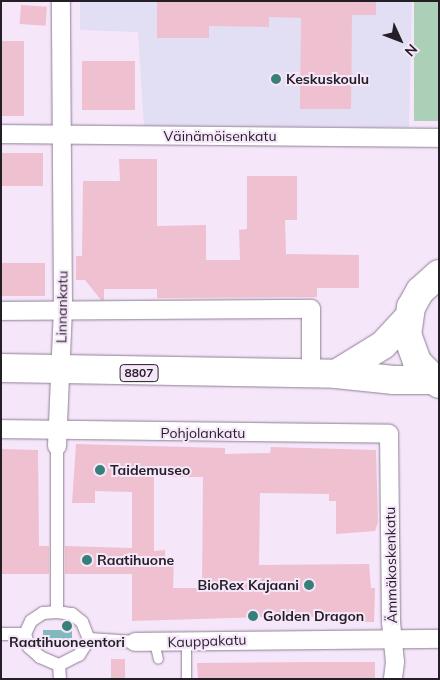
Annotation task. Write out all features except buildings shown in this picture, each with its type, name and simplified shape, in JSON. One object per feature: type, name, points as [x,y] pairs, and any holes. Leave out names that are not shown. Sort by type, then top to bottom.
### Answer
[{"type":"main road","points":[[324,375],[384,345],[407,319],[420,291],[436,270]]},
{"type":"main road","points":[[407,319],[410,348],[435,382]]},
{"type":"main road","name":"8807","points":[[1,368],[324,375]]},
{"type":"main road","points":[[324,375],[435,382]]},
{"type":"street","name":"Linnankatu","points":[[57,612],[57,439],[62,310],[61,1]]},
{"type":"street","name":"Väinämöisenkatu","points":[[1,134],[439,138]]},
{"type":"street","points":[[1,311],[311,309],[324,375]]},
{"type":"street","name":"Pohjolankatu","points":[[1,429],[57,439],[389,434],[390,451]]},
{"type":"street","name":"Ämmäkoskenkatu","points":[[390,451],[393,679]]},
{"type":"street","points":[[57,612],[72,614],[82,622],[90,639],[79,656],[59,665],[40,657],[28,647],[25,634],[31,621],[43,613],[57,612]]},
{"type":"street","points":[[1,634],[25,634]]},
{"type":"street","name":"Kauppakatu","points":[[90,639],[135,642],[156,651],[186,641],[439,639]]},
{"type":"street","points":[[59,665],[60,679]]},
{"type":"lane","points":[[186,641],[186,679]]},
{"type":"shaded area","name":"Keskuskoulu","points":[[80,1],[412,1],[409,127],[144,126],[138,32],[80,30]]},
{"type":"shaded area","points":[[414,1],[439,1],[439,121],[414,121]]},
{"type":"shaded area","points":[[43,630],[72,630],[72,645],[43,645]]},
{"type":"place","name":"Keskuskoulu","points":[[276,79]]},
{"type":"place","name":"Taidemuseo","points":[[100,470]]},
{"type":"place","name":"Raatihuone","points":[[87,560]]},
{"type":"place","name":"BioRex Kajaani","points":[[309,585]]},
{"type":"place","name":"Golden Dragon","points":[[253,616]]},
{"type":"place","name":"Raatihuoneentori","points":[[67,626]]}]
